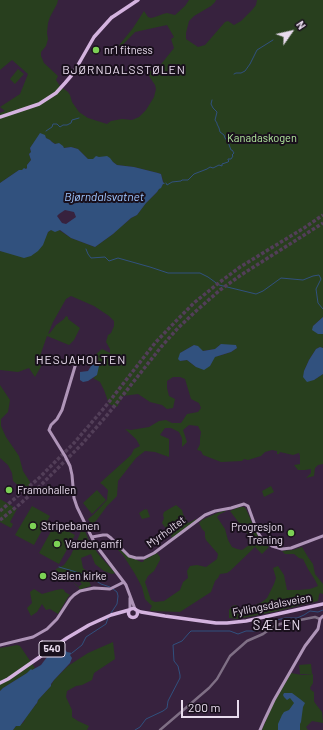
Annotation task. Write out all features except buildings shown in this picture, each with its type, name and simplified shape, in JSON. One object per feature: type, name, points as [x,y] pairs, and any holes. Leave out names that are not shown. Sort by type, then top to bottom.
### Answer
[{"type":"main road","points":[[0,118],[39,104],[50,97],[62,86],[74,69],[92,36],[102,24],[138,0]]},
{"type":"main road","points":[[81,361],[76,364],[62,410],[49,429],[69,464],[74,498],[80,514],[102,554],[128,588],[132,610],[137,613],[135,617]]},
{"type":"main road","name":"Myrholtet","points":[[102,535],[109,536],[129,556],[144,558],[150,556],[206,515],[215,511],[246,504],[250,510],[259,534],[264,541],[272,546],[282,549],[291,548],[323,536]]},
{"type":"main road","points":[[91,535],[102,535]]},
{"type":"main road","points":[[94,541],[102,535]]},
{"type":"main road","points":[[0,645],[33,637],[47,629],[57,619],[68,601],[76,593],[90,588],[110,589],[124,582]]},
{"type":"main road","name":"Fyllingsdalsveien","points":[[0,683],[13,676],[83,628],[111,615],[132,610],[210,622],[228,623],[246,621],[323,604]]},
{"type":"main road","points":[[129,616],[128,613],[132,610]]},
{"type":"main road","name":"Fyllingsdalsveien","points":[[106,617],[122,614],[129,616]]},
{"type":"main road","name":"Fyllingsdalsveien","points":[[135,617],[139,615],[152,614]]},
{"type":"main road","name":"540","points":[[129,616],[135,617]]},
{"type":"main road","points":[[260,730],[274,700],[318,627],[322,617]]},
{"type":"street","points":[[160,730],[209,688],[217,679],[230,656],[247,641],[280,624],[322,617]]},
{"type":"green space","name":"Kanadaskogen","points":[[0,0],[58,0],[48,23],[48,39],[46,46],[41,52],[44,63],[58,76],[56,80],[60,86],[68,92],[72,102],[79,112],[88,118],[107,124],[111,121],[122,119],[132,120],[139,117],[146,110],[154,97],[156,89],[149,76],[150,71],[158,68],[174,48],[171,39],[174,37],[167,25],[135,32],[115,53],[144,11],[148,17],[151,18],[167,13],[175,15],[189,0],[216,0],[211,6],[194,16],[189,21],[186,39],[198,47],[205,45],[225,22],[228,21],[234,25],[241,21],[256,5],[257,0],[323,0],[323,317],[313,326],[318,334],[323,334],[323,348],[320,347],[316,349],[304,371],[314,380],[323,374],[323,464],[318,465],[315,468],[314,476],[306,478],[311,473],[311,469],[298,470],[294,465],[300,464],[299,453],[293,455],[280,452],[277,454],[277,451],[272,450],[265,452],[261,456],[248,460],[244,459],[242,461],[221,462],[203,455],[201,451],[197,450],[200,444],[201,432],[198,426],[189,425],[183,430],[187,442],[182,447],[182,438],[179,432],[171,428],[165,428],[160,435],[169,439],[169,457],[155,452],[145,451],[136,458],[118,481],[117,496],[107,506],[96,521],[91,524],[88,519],[107,500],[108,490],[100,483],[131,455],[134,449],[140,446],[136,439],[125,429],[131,430],[149,427],[159,421],[166,420],[172,423],[181,423],[187,414],[198,412],[201,408],[199,403],[191,399],[185,379],[180,377],[173,377],[167,381],[169,396],[175,399],[173,408],[167,409],[162,405],[150,402],[138,394],[123,396],[117,407],[109,404],[100,382],[93,378],[97,375],[96,361],[93,363],[95,355],[102,349],[110,353],[110,349],[106,342],[108,335],[111,333],[114,326],[114,321],[94,306],[71,296],[66,299],[48,334],[66,316],[80,328],[74,340],[69,345],[47,336],[40,356],[43,359],[43,363],[35,377],[29,368],[18,372],[0,370],[0,251],[7,252],[45,238],[51,230],[59,230],[71,238],[95,247],[131,218],[137,215],[164,184],[161,174],[134,167],[117,165],[113,162],[88,159],[78,149],[71,147],[64,148],[40,134],[30,148],[31,152],[29,154],[31,160],[27,165],[27,168],[19,170],[0,183],[0,113],[5,111],[0,107],[20,94],[28,74],[12,60],[0,70]],"holes":[[[221,344],[237,348],[231,352],[214,357],[210,366],[196,367],[187,360],[180,361],[180,353],[194,345],[202,351],[215,349]]]},
{"type":"green space","points":[[18,69],[24,74],[15,84],[10,79]]},
{"type":"green space","points":[[0,385],[10,400],[8,412],[1,419],[1,426],[6,437],[19,456],[23,471],[30,482],[30,487],[26,489],[21,488],[13,481],[12,473],[8,465],[0,458]]},
{"type":"green space","points":[[271,486],[274,492],[264,497],[262,491]]},
{"type":"green space","points":[[97,490],[106,500],[92,514],[83,503]]},
{"type":"green space","points":[[0,499],[17,509],[10,522],[13,524],[11,528],[0,522]]},
{"type":"green space","points":[[176,505],[182,510],[188,523],[196,519],[197,520],[172,538],[162,523],[164,512]]},
{"type":"green space","name":"Stripebanen","points":[[32,506],[50,516],[34,545],[15,535]]},
{"type":"green space","points":[[244,507],[246,509],[259,538],[269,547],[262,554],[255,547],[230,571],[220,574],[215,581],[211,592],[180,612],[151,611],[152,606],[145,599],[142,587],[135,574],[123,555],[114,546],[115,545],[126,555],[141,562],[157,553],[160,560],[154,571],[148,576],[145,582],[151,600],[155,602],[164,601],[180,590],[183,582],[188,578],[187,571],[190,566],[197,565],[206,567],[217,559],[218,554],[206,540],[205,532],[199,523],[202,520],[217,513],[226,511],[217,517],[225,529],[232,547],[242,550],[252,543],[249,536],[230,511]]},
{"type":"green space","points":[[147,509],[150,517],[142,519],[139,513]]},
{"type":"green space","points":[[82,523],[89,541],[115,573],[112,574],[104,571],[95,564],[91,554],[81,558],[83,568],[89,573],[89,581],[91,586],[80,590],[78,587],[82,584],[73,575],[66,575],[65,580],[68,580],[69,577],[73,580],[73,582],[56,579],[56,569],[64,565],[71,555],[81,531]]},
{"type":"green space","name":"Varden amfi","points":[[55,524],[75,535],[59,564],[39,553]]},
{"type":"green space","points":[[302,547],[313,564],[315,574],[323,584],[323,594],[320,593],[318,601],[238,619],[229,618],[229,610],[232,606],[236,605],[243,611],[245,608],[262,602],[267,598],[276,578],[273,568],[278,566],[284,575],[287,590],[310,589],[318,586],[303,559],[294,554],[285,554],[282,551]]},
{"type":"green space","points":[[34,589],[42,594],[62,589],[70,595],[58,614],[50,609],[46,610],[42,604],[37,612],[31,616],[27,608],[32,603],[30,592]]},
{"type":"green space","points":[[113,642],[115,659],[94,673],[92,680],[67,691],[66,697],[72,710],[72,717],[89,726],[87,730],[13,730],[16,726],[24,722],[25,718],[38,700],[50,687],[54,680],[68,666],[88,653]]},
{"type":"green space","points":[[17,645],[20,646],[35,668],[0,691],[0,648]]},
{"type":"green space","points":[[311,664],[312,674],[300,674],[299,665]]},
{"type":"green space","points":[[291,673],[302,675],[313,674],[313,683],[310,688],[314,692],[315,703],[322,712],[323,723],[312,721],[306,727],[308,730],[262,730],[272,706]]},
{"type":"water","name":"Bjørndalsvatnet","points":[[40,133],[45,135],[46,138],[55,144],[59,143],[64,148],[71,147],[78,149],[88,159],[93,159],[96,156],[107,156],[117,165],[134,167],[161,174],[165,184],[163,184],[137,215],[131,218],[95,247],[71,238],[60,230],[55,232],[51,230],[48,232],[43,245],[38,251],[31,256],[24,258],[0,251],[0,183],[19,170],[27,168],[27,165],[31,160],[29,154],[31,152],[30,148]],"holes":[[[65,210],[74,212],[76,217],[66,224],[62,223],[57,216]]]},
{"type":"water","points":[[323,317],[323,334],[318,334],[312,330],[313,326]]},
{"type":"water","points":[[221,344],[236,345],[237,348],[231,352],[215,357],[210,366],[204,370],[196,367],[187,360],[180,361],[178,359],[180,353],[194,345],[198,346],[203,351],[215,349]]},
{"type":"water","points":[[320,347],[323,348],[323,374],[314,380],[307,382],[303,377],[304,371],[316,349]]},
{"type":"water","points":[[96,361],[99,366],[97,375],[88,381],[83,382],[80,380],[80,372],[88,371]]},
{"type":"water","points":[[63,648],[67,652],[72,653],[70,655],[72,658],[70,663],[38,700],[20,726],[16,726],[13,730],[0,730],[0,691],[31,669],[32,670],[41,665],[47,657]]},
{"type":"water","points":[[284,693],[292,693],[305,703],[303,707],[300,730],[278,730],[278,724],[282,715],[284,712],[289,710],[294,703],[290,698],[287,700],[284,697]]},
{"type":"waterway","points":[[234,74],[245,71],[257,50],[273,40]]},
{"type":"waterway","points":[[166,183],[167,185],[172,182],[188,180],[194,174],[210,167],[213,168],[219,165],[222,166],[222,164],[228,162],[228,159],[231,159],[233,156],[232,155],[234,153],[224,135],[220,132],[215,120],[217,112],[211,104],[212,100]]},
{"type":"waterway","points":[[46,131],[52,127],[53,124],[57,124],[60,127],[79,118]]},
{"type":"waterway","points":[[86,249],[91,258],[105,257],[109,261],[118,258],[168,273],[200,273],[219,285],[256,294],[263,291],[281,278],[303,280],[319,275],[321,279],[316,289],[318,303],[323,309]]},
{"type":"waterway","points":[[59,567],[90,577],[101,584],[110,587]]},
{"type":"waterway","points":[[111,613],[117,604],[118,596],[117,592],[113,589]]},
{"type":"waterway","points":[[135,730],[140,727],[146,719],[167,708],[168,701],[180,678],[178,666],[174,661],[173,645],[182,641],[191,631],[230,631],[238,634],[246,631],[258,631],[273,621],[285,618],[297,618],[310,611],[318,612],[323,610]]},
{"type":"waterway","points":[[72,653],[82,645],[86,637],[106,624],[108,618]]},
{"type":"tunnel","points":[[0,511],[39,478],[74,443],[105,407],[155,343],[195,302],[240,267],[323,215]]},
{"type":"tunnel","points":[[0,520],[42,484],[82,444],[108,414],[161,347],[196,311],[220,290],[241,275],[323,223]]},
{"type":"place","name":"nr1 fitness","points":[[96,50]]},
{"type":"place","name":"Framohallen","points":[[9,490]]},
{"type":"place","name":"Stripebanen","points":[[33,526]]},
{"type":"place","name":"Progresjon Trening","points":[[291,533]]},
{"type":"place","name":"Varden amfi","points":[[57,544]]},
{"type":"place","name":"Sælen kirke","points":[[43,576]]},
{"type":"district","name":"BJØRNDALSSTØLEN","points":[[124,70]]},
{"type":"district","name":"HESJAHOLTEN","points":[[81,360]]},
{"type":"district","name":"SÆLEN","points":[[277,626]]}]
